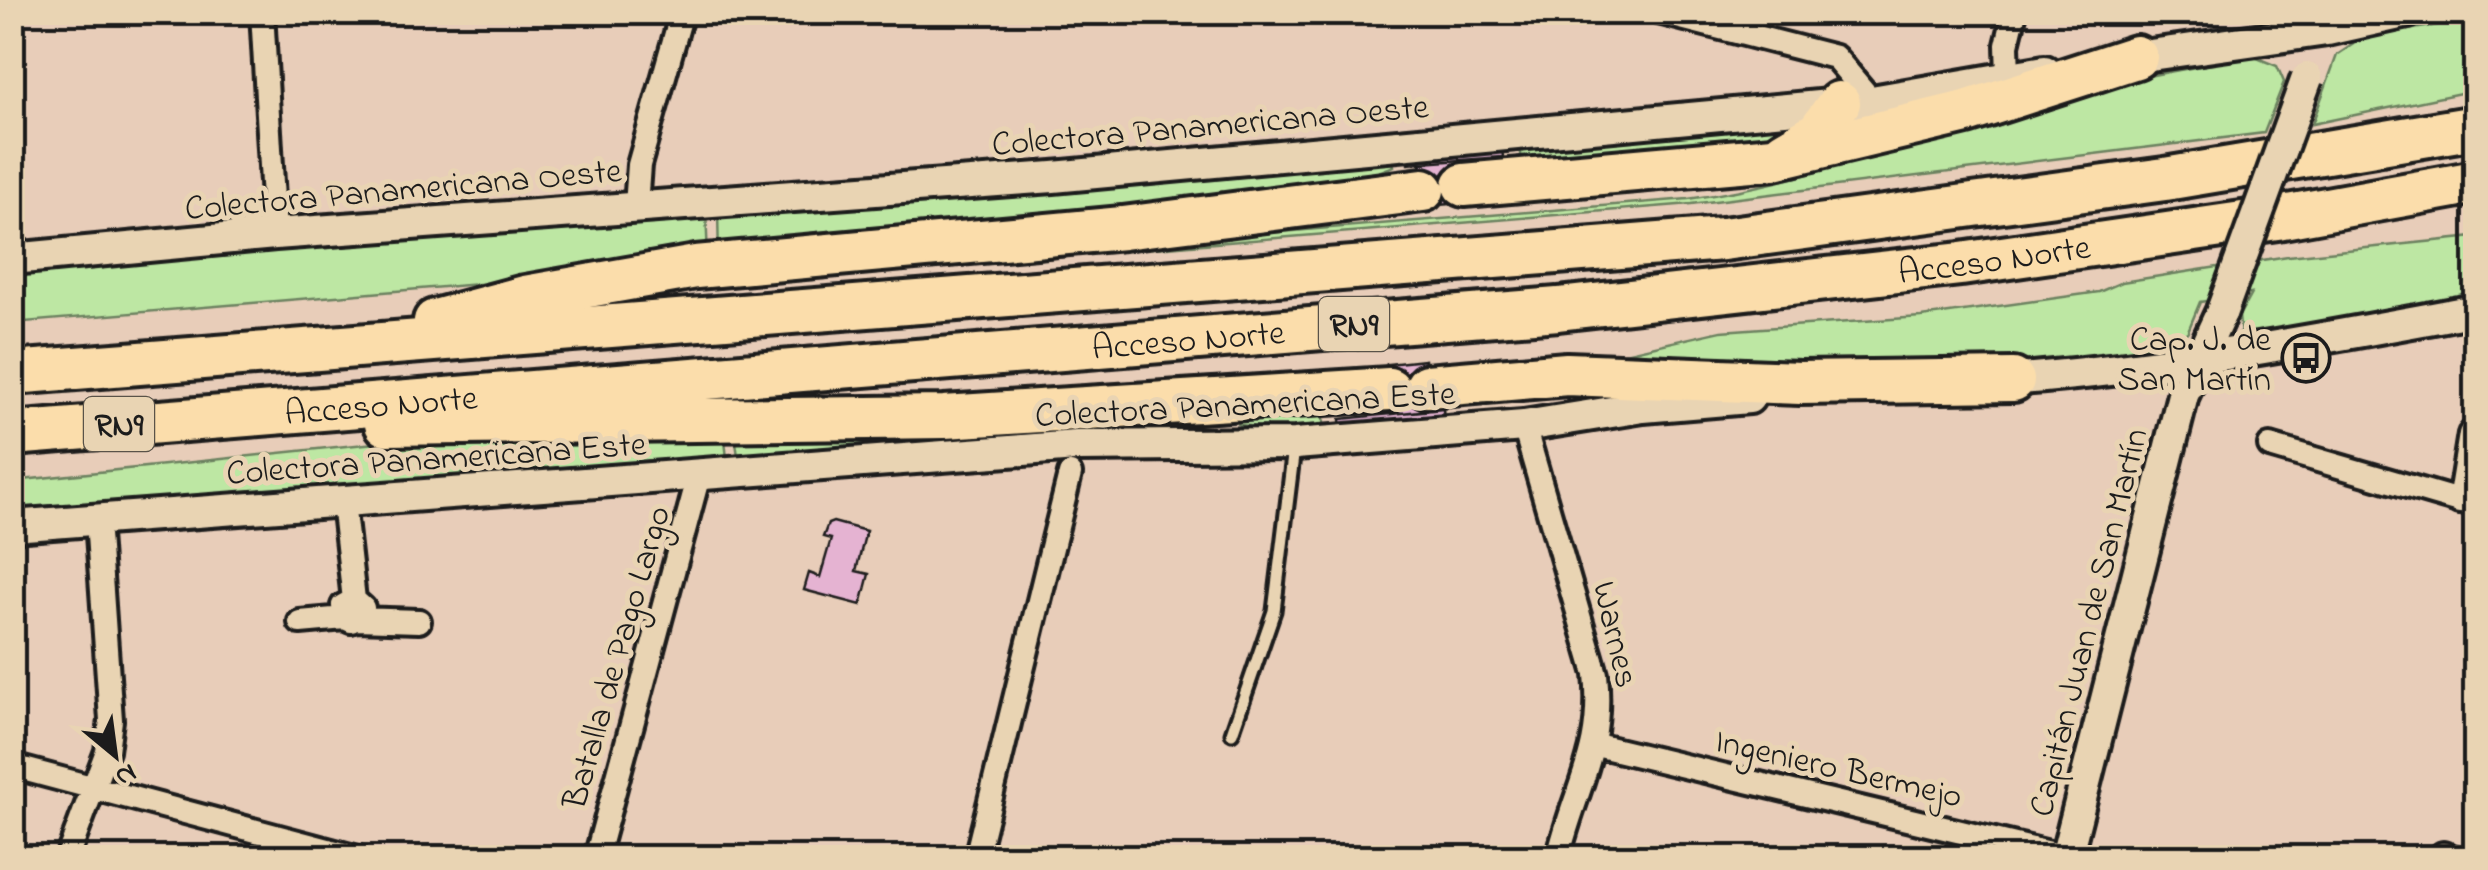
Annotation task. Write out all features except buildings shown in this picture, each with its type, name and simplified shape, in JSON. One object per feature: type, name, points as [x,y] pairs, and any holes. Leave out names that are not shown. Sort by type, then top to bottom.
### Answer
[{"type":"highway","points":[[323,350],[525,298],[696,267],[1124,228],[1443,188],[1774,158],[1966,112],[2136,57]]},
{"type":"highway","points":[[1774,158],[1818,132],[1855,94]]},
{"type":"highway","name":"Acceso Norte","points":[[12,373],[1722,239],[2182,177],[2476,127]]},
{"type":"highway","name":"Acceso Norte","points":[[12,434],[1558,309],[1961,264],[2277,218],[2476,182]]},
{"type":"highway","points":[[226,414],[422,426],[925,418],[1408,388],[1567,374],[1800,383],[2013,380]]},
{"type":"street","points":[[262,12],[275,234]]},
{"type":"street","points":[[636,206],[639,164],[682,12]]},
{"type":"street","points":[[2008,76],[2007,45],[2015,12]]},
{"type":"street","name":"Colectora Panamericana Oeste","points":[[12,259],[275,234],[1053,177],[2008,76],[2329,21],[2408,12]]},
{"type":"street","points":[[1673,14],[1835,56],[1855,94]]},
{"type":"street","name":"Capitán Juan de San Martín","points":[[2066,858],[2183,395],[2222,310],[2329,21]]},
{"type":"street","name":"Colectora Panamericana Este","points":[[12,526],[1076,446],[1295,444],[1524,426],[1678,403],[2013,380],[2200,358],[2476,310]]},
{"type":"street","name":"Warnes","points":[[1524,426],[1596,674],[1600,710],[1596,745],[1558,858]]},
{"type":"street","points":[[2270,446],[2467,504],[2470,434],[2476,428]]},
{"type":"street","points":[[976,858],[1070,474]]},
{"type":"street","name":"Batalla de Pago Largo","points":[[596,858],[700,476]]},
{"type":"street","points":[[343,502],[352,612]]},
{"type":"street","points":[[68,858],[106,751],[110,720],[97,520]]},
{"type":"street","points":[[300,622],[352,612],[420,621]]},
{"type":"street","name":"Ingeniero Bermejo","points":[[1596,745],[2066,858]]},
{"type":"street","points":[[12,766],[358,858]]},
{"type":"lane","points":[[1232,733],[1274,612],[1295,444]]},
{"type":"green space","points":[[2475,19],[2475,90],[2312,124],[2337,55],[2364,37]]},
{"type":"green space","points":[[2252,56],[2277,66],[2284,82],[2264,133],[1691,204],[1033,258],[1032,252],[1688,199],[1832,168],[2087,89]]},
{"type":"green space","points":[[1818,118],[1797,137],[1522,164],[1520,142]]},
{"type":"green space","points":[[1391,154],[1394,166],[1363,178],[719,260],[718,210]]},
{"type":"green space","points":[[706,211],[708,258],[503,282],[13,323],[13,268]]},
{"type":"green space","points":[[2475,237],[2475,297],[2276,335],[2241,336],[2239,316],[2251,294],[2200,302],[2188,331],[2177,343],[2179,346],[2050,367],[1636,360],[1620,354],[1721,331],[1921,317],[2099,292],[2122,282],[2288,256]]},
{"type":"green space","points":[[1321,411],[1325,427],[1294,430],[1239,425],[1234,417]]},
{"type":"green space","points":[[734,429],[917,436],[915,440],[738,456]]},
{"type":"green space","points":[[724,432],[727,458],[13,514],[13,481],[375,443]]},
{"type":"place","name":"Cap. J. de San Martín","points":[[2306,358]]}]
